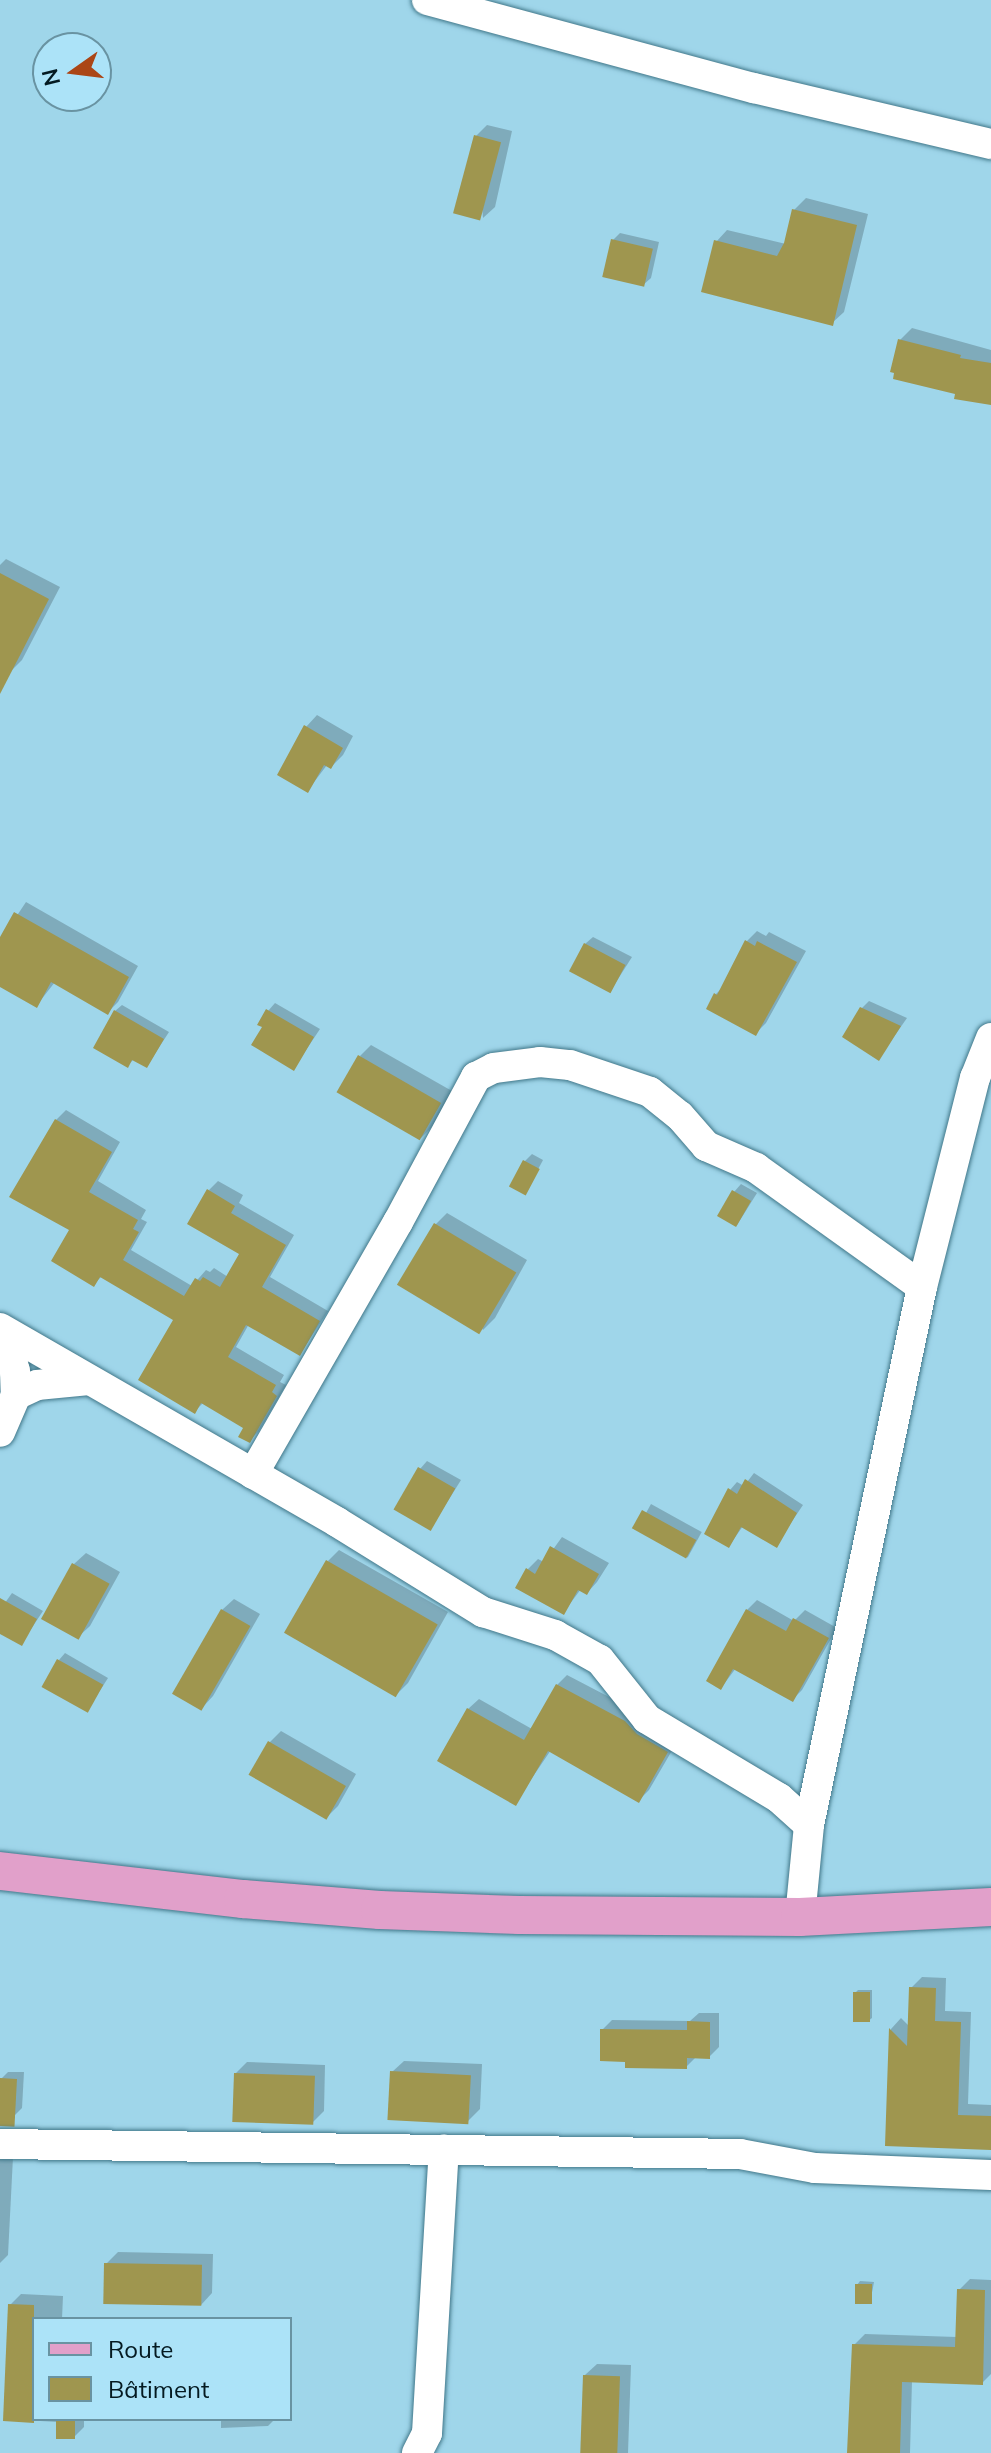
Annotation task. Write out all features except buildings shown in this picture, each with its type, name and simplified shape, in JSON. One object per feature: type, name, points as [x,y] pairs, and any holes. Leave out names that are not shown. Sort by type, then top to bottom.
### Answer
[{"type":"main road","points":[[0,1871],[380,1910],[519,1915],[800,1917],[991,1907]]},
{"type":"street","points":[[427,0],[754,88],[991,144]]},
{"type":"street","points":[[800,1917],[809,1825],[922,1287],[975,1078],[991,1038]]},
{"type":"street","points":[[253,1474],[398,1222],[476,1077],[494,1068],[540,1062],[570,1065],[650,1092],[680,1116],[706,1146],[756,1168],[922,1287]]},
{"type":"street","points":[[0,1330],[253,1474],[483,1612],[555,1635],[600,1660],[647,1719],[779,1798],[809,1825]]},
{"type":"street","points":[[0,1330],[12,1359],[16,1395],[0,1432]]},
{"type":"street","points":[[16,1395],[37,1385],[89,1380]]},
{"type":"street","points":[[0,2144],[740,2154],[815,2168],[991,2175]]},
{"type":"street","points":[[417,2453],[427,2433],[444,2150]]}]
